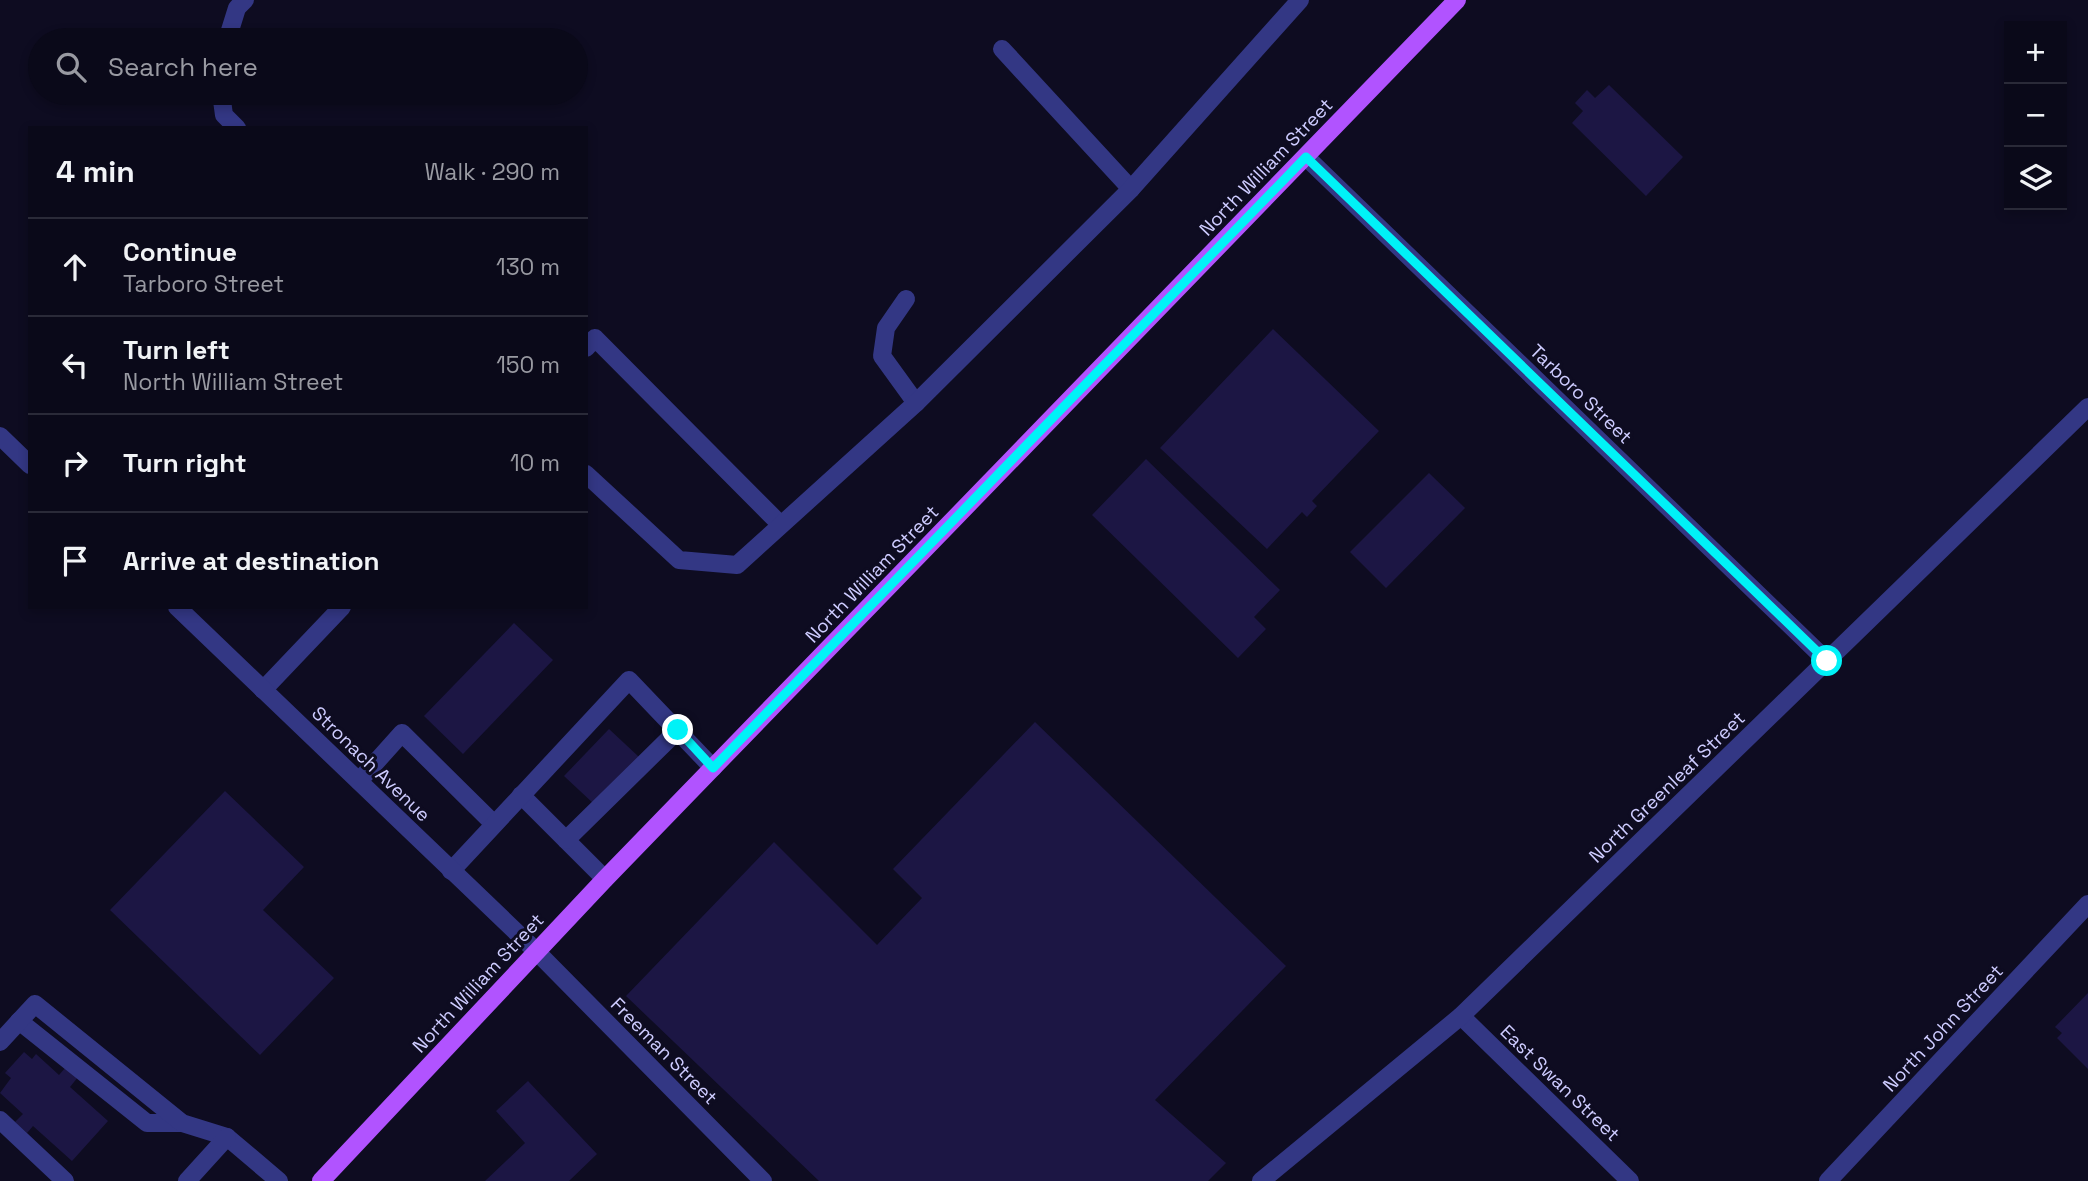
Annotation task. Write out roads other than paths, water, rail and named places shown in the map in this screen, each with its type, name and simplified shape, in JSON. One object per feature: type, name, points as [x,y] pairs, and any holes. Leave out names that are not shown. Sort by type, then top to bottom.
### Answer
[{"type":"main road","name":"North William Street","points":[[321,1181],[605,879],[1457,0]]},
{"type":"street","points":[[231,28],[237,8],[245,0]]},
{"type":"street","points":[[588,476],[679,559],[737,565],[916,403],[1131,189],[1300,0]]},
{"type":"street","points":[[1002,49],[1131,189]]},
{"type":"street","points":[[223,105],[224,115],[235,126]]},
{"type":"street","name":"Tarboro Street","points":[[1306,157],[1827,661]]},
{"type":"street","points":[[906,299],[886,328],[882,356],[916,403]]},
{"type":"street","points":[[588,346],[596,338],[780,524]]},
{"type":"street","name":"North Greenleaf Street","points":[[1261,1181],[1461,1016],[2087,409]]},
{"type":"street","points":[[0,436],[28,463]]},
{"type":"street","name":"Stronach Avenue","points":[[179,609],[536,951]]},
{"type":"street","points":[[263,690],[340,609]]},
{"type":"street","points":[[451,871],[629,680],[713,768]]},
{"type":"street","points":[[566,840],[678,730]]},
{"type":"street","points":[[359,781],[402,733],[494,824]]},
{"type":"street","points":[[521,795],[605,879]]},
{"type":"street","name":"North John Street","points":[[1828,1181],[2088,904]]},
{"type":"street","name":"Freeman Street","points":[[536,951],[763,1181]]},
{"type":"street","points":[[0,1042],[34,1004],[182,1123],[227,1137],[279,1181]]},
{"type":"street","name":"East Swan Street","points":[[1461,1016],[1629,1181]]},
{"type":"street","points":[[0,1120],[65,1181]]},
{"type":"street","points":[[187,1181],[227,1137]]}]
